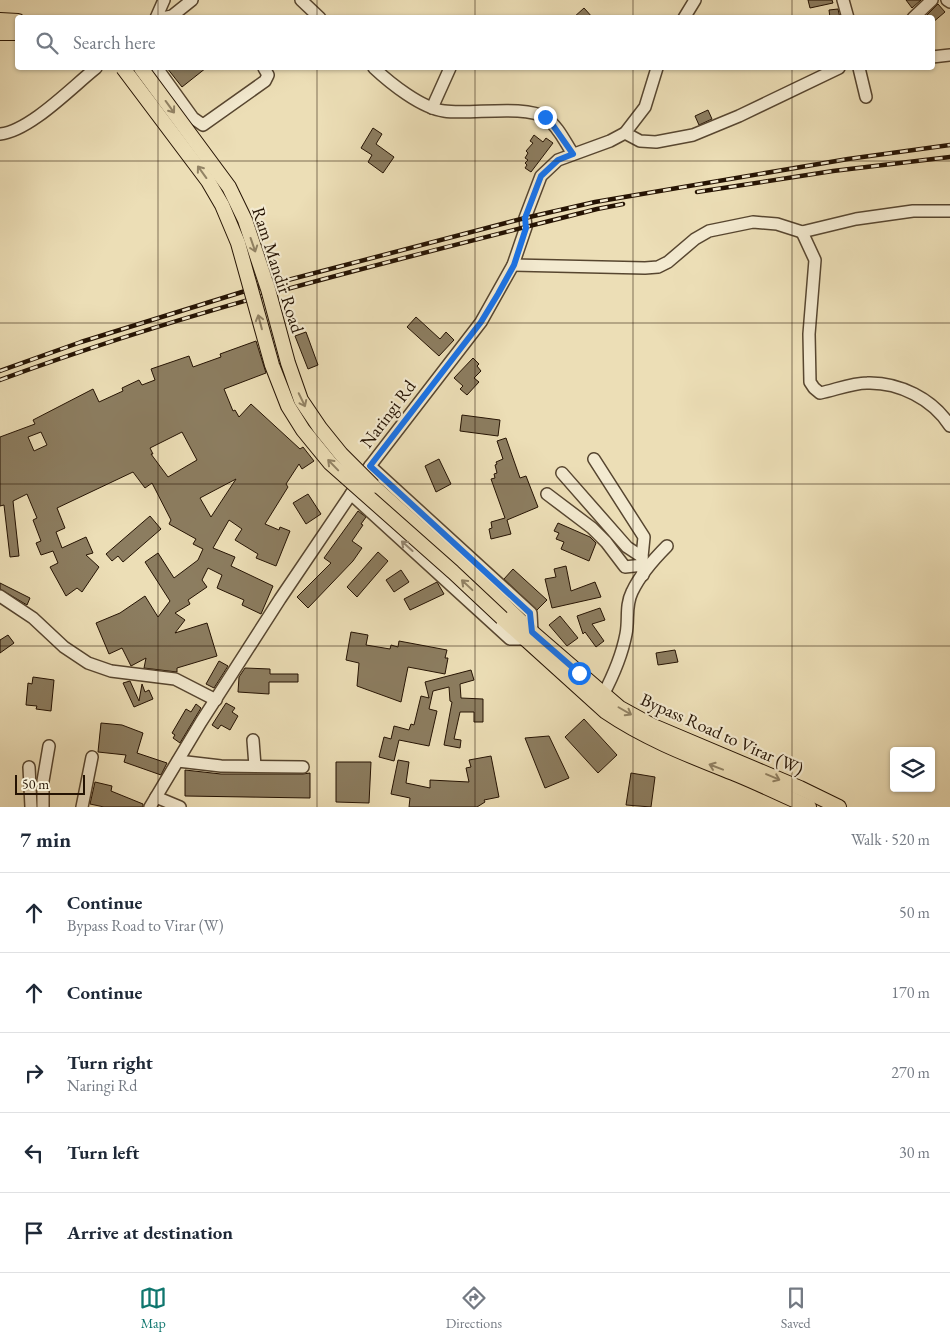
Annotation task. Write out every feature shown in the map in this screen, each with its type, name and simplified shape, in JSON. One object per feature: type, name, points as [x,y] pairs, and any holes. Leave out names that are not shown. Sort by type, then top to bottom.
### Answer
[{"type":"main road","points":[[0,20],[15,21]]},
{"type":"main road","points":[[0,32],[15,33]]},
{"type":"main road","points":[[125,70],[208,180],[222,205],[238,242],[272,364],[288,406],[330,463],[452,572],[506,614],[606,712],[622,724],[691,757],[740,776],[809,807]]},
{"type":"main road","name":"Ram Mandir Road","points":[[142,70],[229,187],[245,220],[301,400],[340,454],[506,614]]},
{"type":"main road","name":"Bypass Road to Virar (W)","points":[[528,636],[620,708],[651,725],[800,788],[839,807]]},
{"type":"street","points":[[157,15],[164,0]]},
{"type":"street","points":[[173,15],[192,0]]},
{"type":"street","points":[[301,0],[317,15]]},
{"type":"street","points":[[686,15],[695,0]]},
{"type":"street","points":[[843,0],[847,15]]},
{"type":"street","points":[[916,15],[932,0]]},
{"type":"street","points":[[935,57],[950,55]]},
{"type":"street","points":[[0,146],[4,134],[28,124],[94,70]]},
{"type":"street","points":[[158,70],[193,118],[203,125],[266,81],[268,75],[265,70]]},
{"type":"street","points":[[376,70],[400,90],[432,108],[456,112],[536,113],[545,117],[552,124],[573,154]]},
{"type":"street","points":[[432,108],[449,70]]},
{"type":"street","name":"Naringi Rd","points":[[153,802],[280,599],[370,466],[481,322],[514,265],[526,228],[525,218],[541,176],[558,160],[610,141],[625,133],[645,107],[656,70]]},
{"type":"street","points":[[625,133],[640,141],[656,142],[693,135],[739,116],[835,70]]},
{"type":"street","points":[[859,70],[866,97]]},
{"type":"street","points":[[514,265],[658,267],[668,262],[695,239],[709,231],[753,222],[777,224],[802,232],[877,216],[913,212],[950,211]]},
{"type":"street","points":[[802,232],[815,260],[809,334],[810,382],[814,388],[820,393],[866,383],[896,386],[920,397],[942,414],[950,426]]},
{"type":"street","points":[[594,459],[644,537],[643,566],[627,609],[627,632],[621,654],[604,695]]},
{"type":"street","points":[[351,494],[510,639],[528,636],[530,613],[370,466]]},
{"type":"street","points":[[562,473],[643,566]]},
{"type":"street","points":[[547,494],[606,542],[625,567],[643,566],[667,546]]},
{"type":"street","points":[[0,596],[33,618],[64,647],[88,663],[111,671],[175,679],[216,700]]},
{"type":"street","points":[[253,740],[255,766]]},
{"type":"street","points":[[43,807],[43,781],[48,746]]},
{"type":"street","points":[[82,807],[92,757]]},
{"type":"street","points":[[178,761],[221,766],[303,767]]},
{"type":"street","points":[[29,767],[31,807]]},
{"type":"street","points":[[153,802],[180,807]]},
{"type":"building","points":[[808,0],[832,0],[833,3],[810,8]]},
{"type":"building","points":[[906,0],[921,0],[912,8]]},
{"type":"building","points":[[938,4],[945,12],[935,20],[935,15],[927,15]]},
{"type":"building","points":[[584,8],[590,15],[576,15]]},
{"type":"building","points":[[838,9],[839,15],[830,15],[829,10]]},
{"type":"building","points":[[169,70],[203,70],[182,87]]},
{"type":"building","points":[[708,110],[712,119],[699,125],[695,116]]},
{"type":"building","points":[[373,128],[382,134],[376,144],[394,157],[383,173],[368,162],[372,155],[361,148]]},
{"type":"building","points":[[534,135],[543,142],[546,138],[553,143],[531,172],[525,168],[527,165],[525,163],[528,160],[525,158],[528,153],[526,151],[533,143],[530,141]]},
{"type":"building","points":[[416,317],[440,339],[446,332],[454,340],[439,356],[407,327]]},
{"type":"building","points":[[306,332],[318,365],[308,369],[295,336]]},
{"type":"building","points":[[256,341],[266,373],[224,389],[233,411],[235,410],[239,417],[251,404],[300,449],[303,447],[314,461],[302,469],[299,464],[286,484],[288,487],[265,524],[279,530],[280,527],[290,531],[276,566],[256,558],[258,554],[235,540],[242,529],[229,520],[213,548],[235,557],[231,566],[273,586],[261,614],[242,605],[244,600],[217,588],[222,575],[208,568],[202,580],[207,587],[188,600],[190,604],[175,613],[185,620],[175,633],[207,623],[217,656],[177,668],[177,672],[144,668],[146,658],[131,666],[122,648],[109,654],[96,623],[120,613],[145,596],[158,617],[170,601],[145,562],[158,553],[174,578],[198,560],[203,549],[193,544],[196,539],[169,524],[171,520],[152,483],[145,488],[133,472],[57,508],[65,528],[56,532],[62,548],[86,537],[93,553],[86,555],[99,567],[82,592],[77,588],[66,596],[50,567],[58,563],[53,551],[41,555],[36,543],[41,541],[33,520],[37,518],[27,494],[13,501],[19,556],[10,557],[4,505],[0,506],[0,437],[35,424],[33,420],[93,389],[99,402],[123,391],[122,388],[139,380],[142,385],[155,380],[151,369],[189,356],[193,367],[221,357],[220,354]],"holes":[[[41,432],[47,445],[34,451],[28,437]],[[182,432],[197,460],[168,477],[151,454],[153,454],[150,448]],[[236,479],[211,517],[200,498]]]},
{"type":"building","points":[[473,358],[479,364],[477,366],[481,371],[474,378],[479,382],[467,395],[460,389],[463,386],[454,378]]},
{"type":"building","points":[[462,415],[500,420],[498,436],[460,431]]},
{"type":"building","points":[[506,438],[520,478],[526,476],[538,507],[507,520],[511,534],[491,539],[489,529],[492,528],[491,522],[505,518],[491,479],[495,478],[494,474],[497,473],[496,462],[503,459],[497,441]]},
{"type":"building","points":[[439,459],[451,484],[436,492],[425,466]]},
{"type":"building","points":[[308,494],[321,514],[306,524],[293,503]]},
{"type":"building","points":[[358,511],[366,517],[352,541],[362,548],[353,561],[308,608],[297,597],[331,563],[324,558]]},
{"type":"building","points":[[150,516],[161,529],[123,562],[118,556],[112,561],[106,554]]},
{"type":"building","points":[[558,523],[590,537],[596,543],[589,561],[561,549],[564,542],[556,539],[559,533],[554,531]]},
{"type":"building","points":[[378,552],[388,561],[357,597],[347,587]]},
{"type":"building","points":[[566,566],[571,591],[595,582],[601,597],[552,608],[545,579],[556,577],[554,569]]},
{"type":"building","points":[[513,569],[547,600],[537,610],[504,579]]},
{"type":"building","points":[[401,570],[409,582],[394,592],[386,580]]},
{"type":"building","points":[[437,582],[444,594],[410,610],[404,599]]},
{"type":"building","points":[[0,583],[30,598],[27,605],[0,589]]},
{"type":"building","points":[[600,608],[605,620],[592,624],[604,641],[596,647],[585,632],[583,634],[577,616]]},
{"type":"building","points":[[560,616],[578,638],[567,646],[549,625]]},
{"type":"building","points":[[351,632],[368,635],[366,645],[390,649],[391,645],[398,647],[399,641],[447,650],[445,658],[448,658],[445,674],[408,667],[401,702],[357,686],[359,663],[346,660]]},
{"type":"building","points":[[8,635],[14,643],[0,653],[0,640]]},
{"type":"building","points":[[675,650],[678,662],[658,665],[656,653]]},
{"type":"building","points":[[219,661],[228,666],[214,688],[206,684]]},
{"type":"building","points":[[245,668],[270,669],[270,674],[298,674],[298,682],[269,682],[269,694],[238,692],[239,677]]},
{"type":"building","points":[[471,670],[474,680],[460,684],[461,698],[483,699],[483,722],[474,722],[474,712],[460,712],[454,739],[461,740],[460,748],[444,745],[452,702],[450,701],[449,687],[433,691],[429,709],[437,711],[429,746],[399,740],[394,761],[379,757],[384,737],[391,739],[394,726],[409,730],[411,724],[414,725],[421,696],[429,698],[425,682]]},
{"type":"building","points":[[33,677],[54,680],[51,711],[36,709],[37,706],[26,705],[28,683],[32,684]]},
{"type":"building","points":[[130,681],[139,701],[142,684],[145,692],[149,690],[153,699],[134,707],[123,683]]},
{"type":"building","points":[[226,703],[235,708],[232,712],[238,716],[230,730],[221,725],[218,729],[212,725]]},
{"type":"building","points":[[196,704],[201,708],[180,743],[173,738],[175,735],[172,733],[186,709],[191,712]]},
{"type":"building","points":[[584,719],[617,755],[598,773],[565,737]]},
{"type":"building","points":[[101,723],[122,725],[143,733],[137,753],[167,763],[161,775],[124,762],[126,755],[98,752]]},
{"type":"building","points":[[549,736],[569,778],[545,788],[525,738]]},
{"type":"building","points":[[491,756],[499,797],[484,800],[485,802],[477,807],[409,807],[410,798],[391,794],[398,760],[409,762],[406,783],[430,788],[430,780],[469,782],[466,768],[471,767],[469,760]]},
{"type":"building","points":[[336,762],[371,762],[369,803],[336,802]]},
{"type":"building","points":[[185,770],[221,774],[310,773],[310,798],[185,796]]},
{"type":"building","points":[[631,773],[655,777],[651,807],[626,805]]},
{"type":"building","points":[[95,782],[112,786],[111,791],[143,804],[143,807],[104,807],[90,804]]},
{"type":"railway","points":[[0,371],[81,342],[242,292],[525,218],[595,202],[848,159],[950,145]]},
{"type":"railway","points":[[697,192],[833,171],[950,157]]},
{"type":"railway","points":[[0,380],[73,354],[221,308],[371,267],[623,204]]},
{"type":"route","points":[[545,117],[573,154],[558,160],[541,176],[525,218],[526,228],[514,265],[498,294],[481,322],[370,466],[530,613],[532,632],[579,673]]}]
